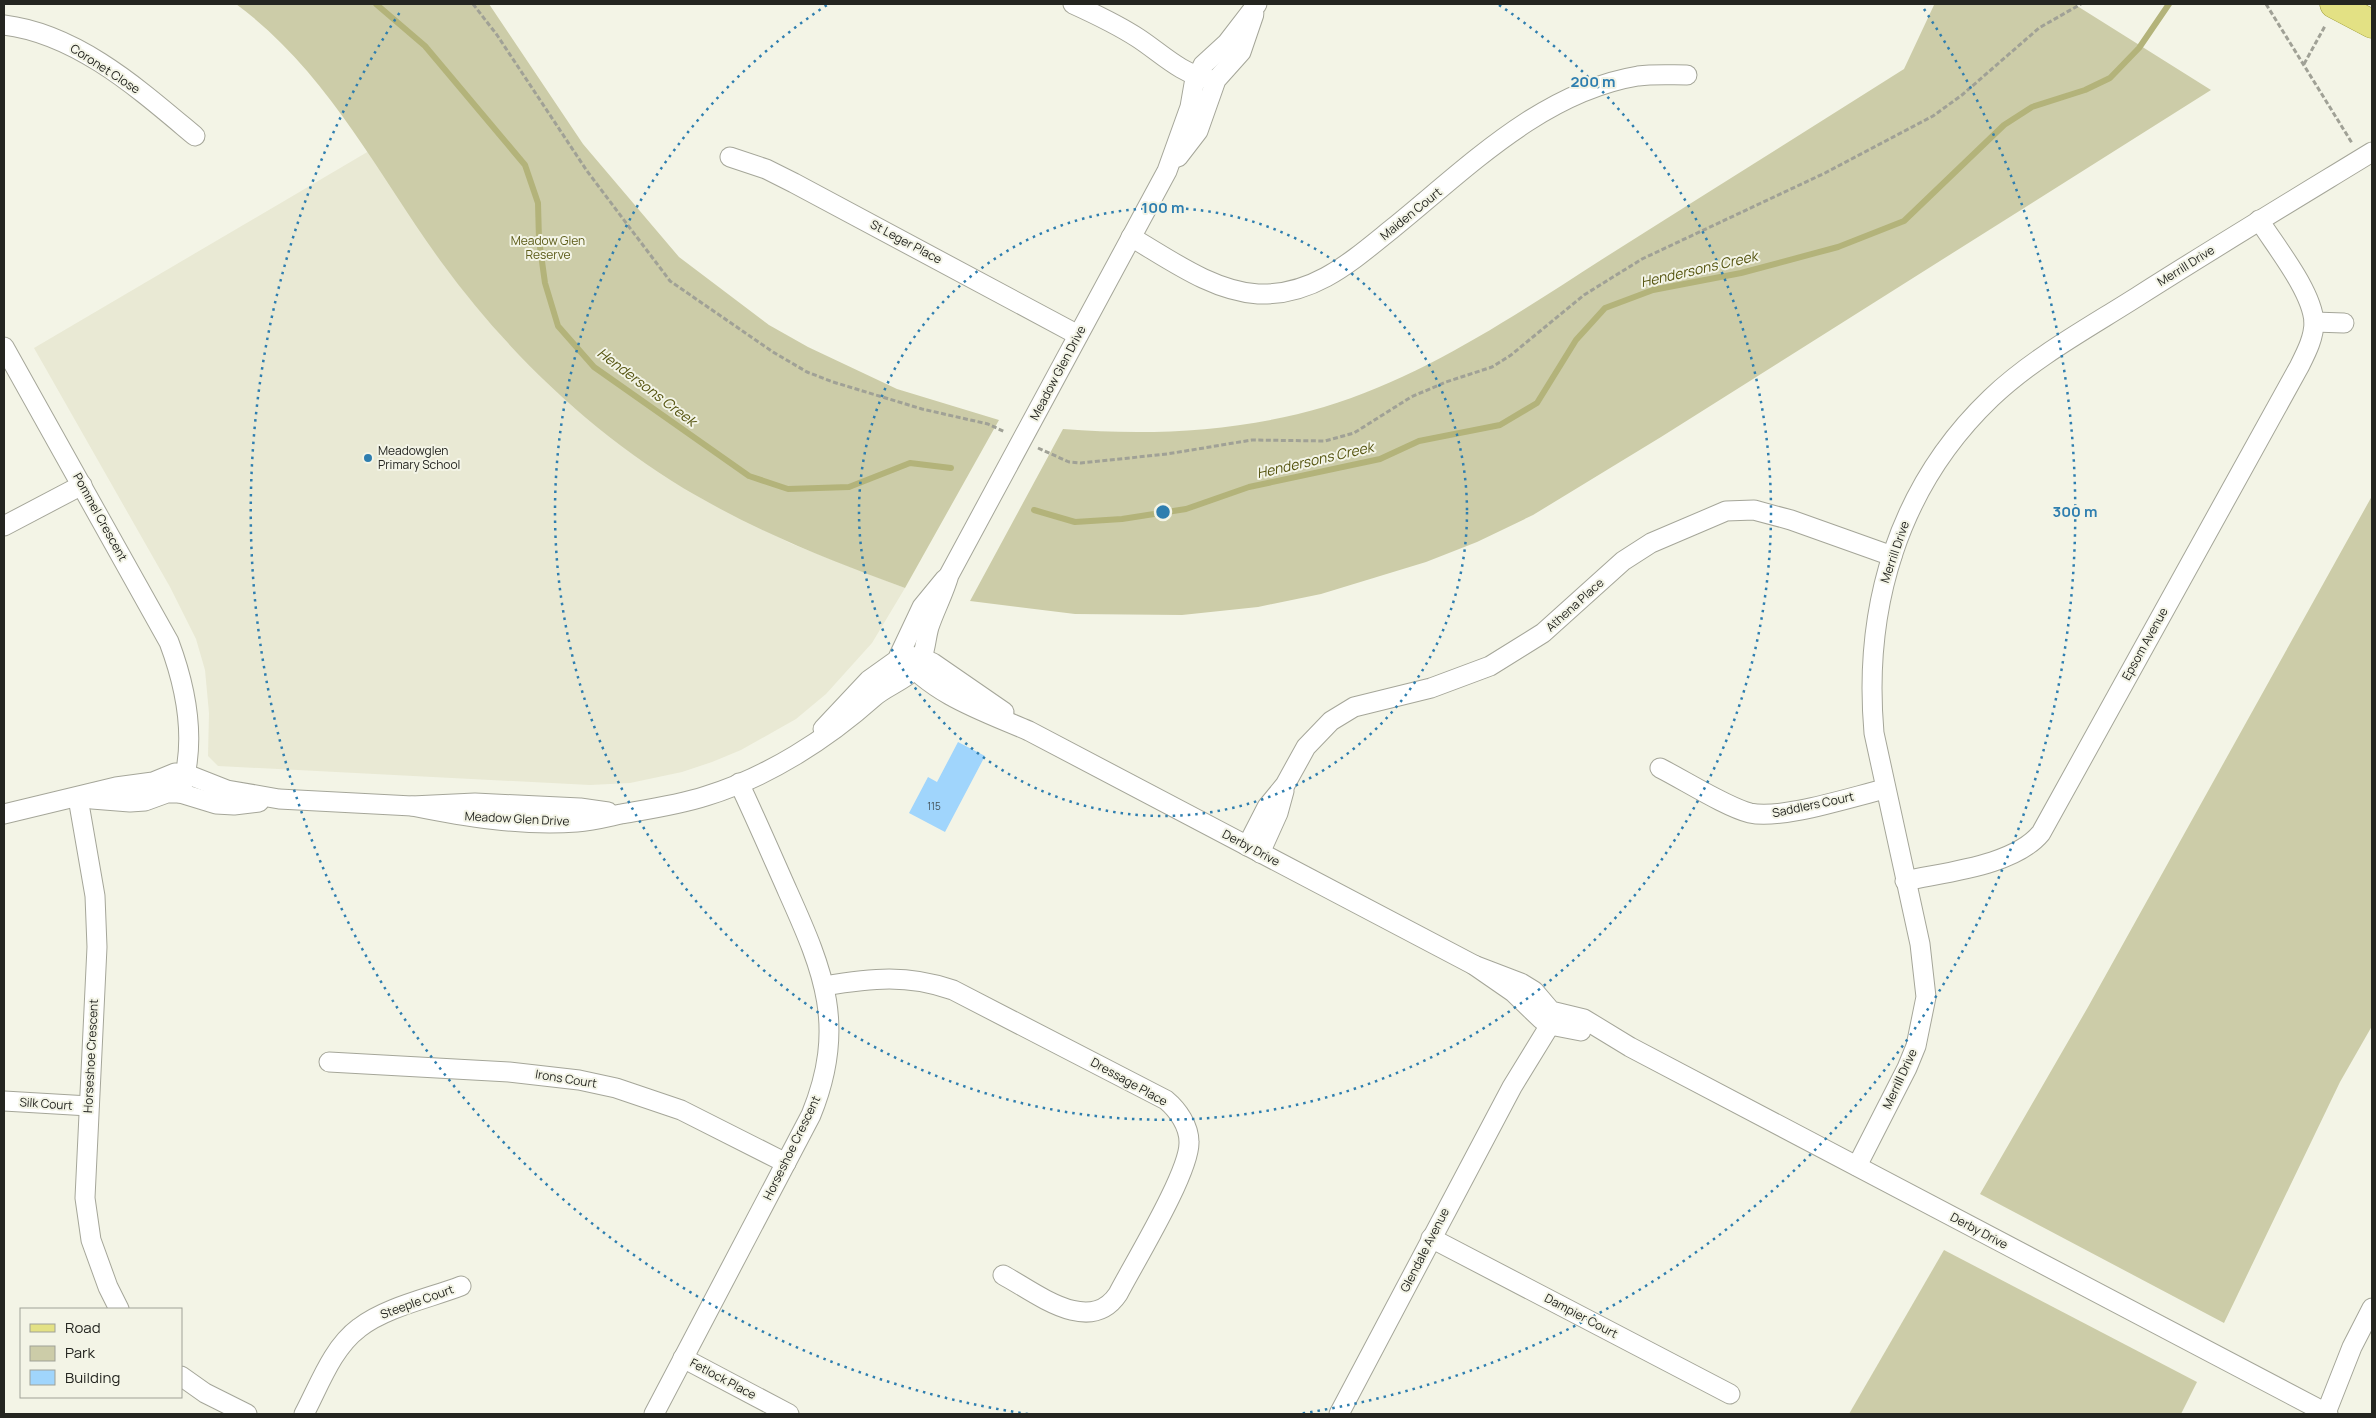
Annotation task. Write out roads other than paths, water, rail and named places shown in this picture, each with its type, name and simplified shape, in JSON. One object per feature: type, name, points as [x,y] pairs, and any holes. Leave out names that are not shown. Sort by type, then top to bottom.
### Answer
[{"type":"main road","points":[[2335,5],[2372,24]]},
{"type":"street","points":[[1073,4],[1138,38],[1162,56],[1200,70],[1216,80]]},
{"type":"street","name":"Meadow Glen Drive","points":[[4,814],[78,798],[116,787],[153,782],[181,774],[227,790],[279,799],[412,806],[470,818],[557,823],[579,822],[676,804],[708,796],[739,783],[841,726],[877,694],[918,664],[930,624],[942,600],[950,574],[1167,171],[1190,107],[1200,70],[1227,43],[1257,4]]},
{"type":"street","name":"Meadow Glen Drive","points":[[1167,171],[1198,131],[1216,80],[1241,52],[1248,36],[1257,4]]},
{"type":"street","name":"Coronet Close","points":[[4,25],[40,32],[82,53],[136,88],[195,136]]},
{"type":"street","name":"Maiden Court","points":[[1131,237],[1191,271],[1233,290],[1257,294],[1297,290],[1316,284],[1354,259],[1491,150],[1547,110],[1586,91],[1636,76],[1686,75]]},
{"type":"street","name":"Merrill Drive","points":[[1856,1166],[1907,1068],[1916,1046],[1926,997],[1925,973],[1920,944],[1874,733],[1872,667],[1874,628],[1881,592],[1892,556],[1908,515],[1924,482],[1964,428],[1992,398],[2018,375],[2055,349],[2259,220],[2367,155]]},
{"type":"street","name":"St Leger Place","points":[[730,157],[766,169],[794,183],[1078,335]]},
{"type":"street","points":[[2259,220],[2303,289],[2314,322],[2344,322]]},
{"type":"street","name":"Epsom Avenue","points":[[1905,881],[2000,859],[2027,847],[2041,833],[2299,367],[2308,349],[2314,322]]},
{"type":"street","name":"Pommel Crescent","points":[[4,347],[160,624],[176,660],[182,693],[180,793]]},
{"type":"street","points":[[4,526],[82,485]]},
{"type":"street","name":"Athena Place","points":[[1253,849],[1267,807],[1285,785],[1306,747],[1331,721],[1343,713],[1369,702],[1398,697],[1460,679],[1490,666],[1534,639],[1561,619],[1636,551],[1726,511],[1754,510],[1790,520],[1892,556]]},
{"type":"street","name":"Meadow Glen Drive","points":[[808,746],[859,690],[901,655],[922,607],[950,574]]},
{"type":"street","name":"Derby Drive","points":[[901,655],[969,686],[1028,731],[1474,965],[1547,1018],[1630,1047],[2322,1411]]},
{"type":"street","name":"Saddlers Court","points":[[1660,768],[1735,807],[1765,815],[1783,813],[1885,789]]},
{"type":"street","name":"Horseshoe Crescent","points":[[654,1414],[786,1163],[818,1098],[827,1064],[830,1021],[824,986],[811,944],[739,783]]},
{"type":"street","name":"Meadow Glen Drive","points":[[78,798],[130,802],[145,801],[167,793],[180,793],[216,804],[234,805],[279,799]]},
{"type":"street","name":"Horseshoe Crescent","points":[[78,798],[95,896],[97,922],[85,1168],[88,1222],[98,1262],[120,1308]]},
{"type":"street","name":"Dressage Place","points":[[824,986],[867,979],[892,978],[916,979],[954,990],[1166,1100],[1184,1122],[1189,1142],[1184,1168],[1118,1294],[1107,1307],[1092,1313],[1066,1309],[1003,1275]]},
{"type":"street","name":"Glendale Avenue","points":[[1339,1414],[1547,1018]]},
{"type":"street","name":"Irons Court","points":[[329,1062],[546,1074],[607,1086],[681,1110],[786,1163]]},
{"type":"street","name":"Silk Court","points":[[4,1101],[88,1106]]},
{"type":"street","name":"Dampier Court","points":[[1431,1238],[1730,1394]]},
{"type":"street","name":"Steeple Court","points":[[304,1414],[332,1359],[357,1329],[374,1318],[461,1286]]},
{"type":"street","points":[[2322,1411],[2328,1379],[2352,1347],[2372,1308]]},
{"type":"street","name":"Fetlock Place","points":[[683,1358],[789,1414]]},
{"type":"street","points":[[182,1377],[205,1393],[247,1414]]},
{"type":"waterway","name":"Hendersons Creek","points":[[376,4],[425,46],[525,165],[538,203],[539,240],[545,283],[558,326],[594,367],[749,476],[788,489],[849,487],[910,463],[951,468]]},
{"type":"waterway","name":"Hendersons Creek","points":[[1034,510],[1075,522],[1122,519],[1186,509],[1249,487],[1380,459],[1419,441],[1500,425],[1537,403],[1576,340],[1605,308],[1653,290],[1741,273],[1838,247],[1904,221],[2004,125],[2032,107],[2085,90],[2110,78],[2139,48],[2169,4]]},
{"type":"place","name":"Meadowglen Primary School","points":[[368,458]]},
{"type":"park label","name":"Meadow Glen Reserve","points":[[548,248]]}]
